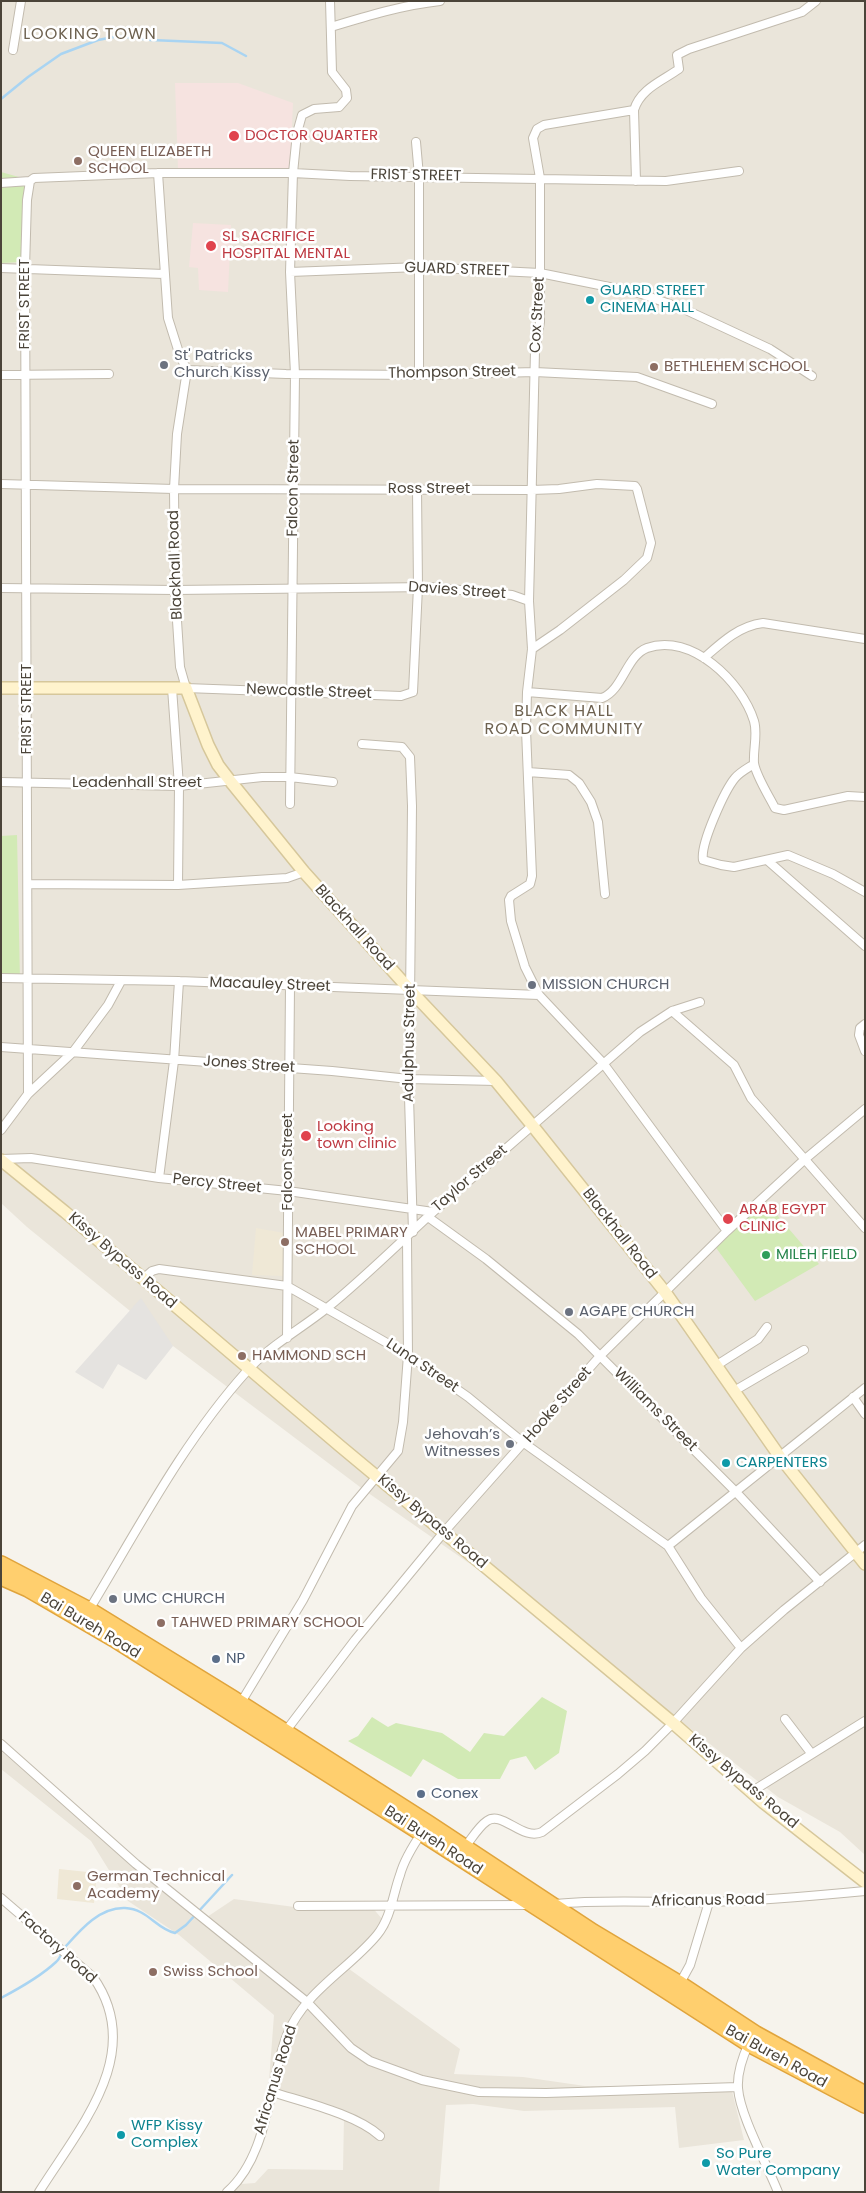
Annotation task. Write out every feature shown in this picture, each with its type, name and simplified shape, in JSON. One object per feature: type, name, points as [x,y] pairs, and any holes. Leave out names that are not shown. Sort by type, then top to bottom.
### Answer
[{"type":"highway","points":[[1,1564],[88,1610],[285,1732],[425,1828],[464,1848],[676,1989]]},
{"type":"highway","name":"Bai Bureh Road","points":[[1,1577],[28,1589],[114,1639],[425,1828],[531,1904],[676,1989],[752,2039],[865,2104]]},
{"type":"highway","points":[[752,2039],[865,2094]]},
{"type":"street","points":[[13,50],[21,1]]},
{"type":"street","points":[[330,1],[331,27],[374,14],[440,1]]},
{"type":"street","points":[[636,181],[634,110],[640,96],[679,70],[676,57],[682,52],[802,12],[816,1]]},
{"type":"street","name":"Falcon Street","points":[[290,804],[295,374],[290,272],[293,173],[297,133],[302,115],[314,109],[339,107],[348,98],[346,90],[332,72],[331,27]]},
{"type":"street","name":"Cox Street","points":[[529,601],[535,351],[540,322],[540,178],[533,138],[540,127],[634,110]]},
{"type":"street","points":[[416,142],[419,176],[418,375]]},
{"type":"street","name":"FRIST STREET","points":[[28,1094],[25,268],[27,200],[30,181],[34,178],[158,173],[293,173],[350,176],[666,181],[740,171]]},
{"type":"street","points":[[158,173],[168,318],[180,356],[187,370]]},
{"type":"street","points":[[1,183],[30,181]]},
{"type":"street","name":"GUARD STREET","points":[[290,272],[419,267],[540,273],[639,293],[658,300],[727,328],[770,350],[812,376]]},
{"type":"street","points":[[1,268],[164,274]]},
{"type":"street","name":"Thompson Street","points":[[187,370],[295,374],[418,375],[535,372],[637,377],[712,404]]},
{"type":"street","name":"Blackhall Road","points":[[187,370],[177,434],[174,489],[175,590],[180,667],[186,688],[218,765],[304,872],[410,990],[496,1081],[532,1125],[665,1292],[780,1457],[860,1549],[865,1564]]},
{"type":"street","points":[[1,375],[109,374]]},
{"type":"street","name":"Ross Street","points":[[1,484],[174,489],[532,490],[606,484],[634,486],[637,489],[651,543],[647,558],[641,565],[560,630],[532,649]]},
{"type":"street","name":"Newcastle Street","points":[[1,688],[186,688],[401,696],[413,692],[418,587],[417,489]]},
{"type":"street","name":"Davies Street","points":[[1,588],[175,590],[418,587],[512,595],[529,601]]},
{"type":"street","points":[[529,601],[532,649],[527,692],[532,876],[530,884],[511,896],[509,909],[519,948],[539,995],[603,1064],[727,1231]]},
{"type":"street","points":[[704,658],[741,629],[758,624],[865,639]]},
{"type":"street","points":[[527,692],[602,698],[610,693],[638,654],[644,649],[676,644],[704,658],[721,670],[735,687],[754,719],[756,727],[754,764],[775,808],[778,810],[848,796],[865,797]]},
{"type":"street","points":[[172,688],[179,786],[178,885]]},
{"type":"street","name":"Adulphus Street","points":[[362,744],[402,747],[410,757],[412,806],[409,1144],[413,1232]]},
{"type":"street","points":[[754,764],[738,774],[723,798],[702,857],[706,862],[734,867],[783,855],[834,874],[865,892]]},
{"type":"street","points":[[528,772],[569,775],[579,783],[591,802],[598,822],[605,894]]},
{"type":"street","name":"Leadenhall Street","points":[[1,782],[179,786],[231,782],[262,777],[290,777],[333,782]]},
{"type":"street","points":[[767,860],[865,946]]},
{"type":"street","points":[[28,884],[178,885],[287,878],[304,872]]},
{"type":"street","name":"Macauley Street","points":[[1,978],[27,980],[180,981],[539,995]]},
{"type":"street","points":[[1,1130],[28,1094],[73,1052],[108,1005],[120,981]]},
{"type":"street","points":[[159,1178],[174,1060],[180,981]]},
{"type":"street","name":"Falcon Street","points":[[287,1338],[290,986]]},
{"type":"street","name":"Taylor Street","points":[[88,1610],[196,1436],[217,1406],[249,1369],[327,1308],[407,1239],[431,1214],[640,1032],[672,1011],[700,1002]]},
{"type":"street","points":[[672,1011],[734,1065],[751,1098],[865,1228]]},
{"type":"street","points":[[865,1024],[860,1028],[859,1035],[865,1051]]},
{"type":"street","name":"Jones Street","points":[[1,1047],[289,1068],[409,1079],[496,1081]]},
{"type":"street","name":"Hooke Street","points":[[285,1732],[355,1640],[444,1532],[600,1356],[727,1231],[804,1160],[865,1109]]},
{"type":"street","name":"Percy Street","points":[[1,1160],[31,1158],[159,1178],[288,1191],[412,1208],[431,1214]]},
{"type":"street","name":"Kissy Bypass Road","points":[[1,1160],[376,1476],[675,1721],[751,1792],[865,1882]]},
{"type":"street","name":"Williams Street","points":[[431,1214],[546,1307],[600,1356],[735,1491],[820,1582]]},
{"type":"street","points":[[240,1704],[303,1600],[352,1506],[398,1451],[401,1439],[408,1354],[407,1239]]},
{"type":"street","name":"Luna Street","points":[[143,1279],[152,1271],[159,1269],[287,1286],[408,1354],[468,1397],[524,1443],[668,1546]]},
{"type":"street","points":[[717,1365],[758,1339],[768,1327]]},
{"type":"street","points":[[734,1391],[804,1350]]},
{"type":"street","points":[[741,1648],[701,1598],[668,1546],[865,1388]]},
{"type":"street","points":[[853,1397],[865,1414]]},
{"type":"street","points":[[464,1848],[486,1821],[492,1818],[499,1819],[528,1834],[536,1835],[542,1832],[618,1774],[675,1721],[741,1648],[860,1549]]},
{"type":"street","points":[[785,1719],[811,1753]]},
{"type":"street","points":[[751,1792],[865,1721]]},
{"type":"street","points":[[1,1744],[136,1864],[307,2002],[351,2048],[370,2061],[404,2075],[479,2092],[517,2094],[738,2087]]},
{"type":"street","name":"Africanus Road","points":[[227,2192],[238,2182],[248,2168],[272,2092],[287,2035],[295,2018],[307,2002],[379,1933],[391,1907],[400,1873],[425,1828]]},
{"type":"street","name":"Africanus Road","points":[[552,1905],[578,1902],[769,1900],[865,1891]]},
{"type":"street","name":"Factory Road","points":[[1,1898],[93,1978],[105,1994],[112,2014],[113,2039],[108,2071],[99,2096],[39,2192]]},
{"type":"street","points":[[676,1989],[690,1964],[709,1902]]},
{"type":"street","points":[[298,1906],[391,1907],[531,1904]]},
{"type":"street","points":[[752,2039],[740,2071],[738,2087],[748,2122],[778,2192]]},
{"type":"street","points":[[272,2092],[347,2117],[367,2126],[380,2136]]},
{"type":"shaded area","points":[[1,1],[865,1],[865,1855],[840,1832],[778,1797],[552,1621],[364,1490],[173,1346],[27,1227],[1,1203]]},
{"type":"shaded area","name":"DOCTOR QUARTER","points":[[175,83],[238,83],[293,103],[290,171],[178,169]]},
{"type":"shaded area","name":"SL SACRIFICE HOSPITAL MENTAL","points":[[193,223],[231,225],[228,292],[199,290],[198,268],[189,267]]},
{"type":"shaded area","points":[[256,1228],[284,1233],[284,1276],[252,1275]]},
{"type":"shaded area","points":[[141,1298],[173,1346],[146,1380],[118,1364],[103,1389],[75,1372]]},
{"type":"shaded area","points":[[1,1751],[201,1921],[234,1899],[302,1908],[371,1906],[389,1927],[345,1966],[460,2049],[454,2074],[523,2077],[585,2086],[731,2087],[744,2140],[679,2148],[675,2107],[524,2111],[473,2104],[446,2105],[439,2192],[227,2192],[241,2184],[255,2183],[268,2169],[343,2170],[344,2116],[268,2094],[274,2015],[179,1935],[128,1901],[91,1841],[1,1769]]},
{"type":"shaded area","name":"German Technical Academy","points":[[59,1869],[97,1873],[94,1903],[57,1899]]},
{"type":"green space","points":[[1,172],[26,179],[23,262],[1,263]]},
{"type":"green space","points":[[17,835],[20,981],[1,980],[1,836]]},
{"type":"green space","name":"MILEH FIELD","points":[[765,1201],[819,1264],[755,1301],[714,1245]]},
{"type":"green space","points":[[542,1697],[567,1711],[559,1753],[535,1770],[526,1756],[510,1760],[500,1779],[458,1779],[423,1759],[411,1777],[348,1741],[358,1736],[372,1717],[388,1727],[396,1723],[442,1733],[470,1752],[484,1733],[504,1736]]},
{"type":"waterway","points":[[1,99],[61,54],[98,40],[119,36],[151,40],[222,43],[246,56]]},
{"type":"waterway","points":[[1,1998],[43,1973],[58,1960],[66,1946],[78,1933],[99,1915],[116,1909],[133,1909],[146,1915],[162,1928],[175,1933],[186,1925],[232,1875]]},
{"type":"place","name":"DOCTOR QUARTER","points":[[234,136]]},
{"type":"place","name":"QUEEN ELIZABETH SCHOOL","points":[[78,161]]},
{"type":"place","name":"SL SACRIFICE HOSPITAL MENTAL","points":[[211,246]]},
{"type":"place","name":"GUARD STREET CINEMA HALL","points":[[590,300]]},
{"type":"place","name":"St' Patricks Church Kissy","points":[[164,365]]},
{"type":"place","name":"BETHLEHEM SCHOOL","points":[[654,367]]},
{"type":"place","name":"MISSION CHURCH","points":[[532,985]]},
{"type":"place","name":"Looking town clinic","points":[[306,1136]]},
{"type":"place","name":"ARAB EGYPT CLINIC","points":[[728,1219]]},
{"type":"place","name":"MABEL PRIMARY SCHOOL","points":[[285,1242]]},
{"type":"place","name":"MILEH FIELD","points":[[766,1255]]},
{"type":"place","name":"AGAPE CHURCH","points":[[569,1312]]},
{"type":"place","name":"HAMMOND SCH","points":[[242,1356]]},
{"type":"place","name":"Jehovah’s Witnesses","points":[[510,1444]]},
{"type":"place","name":"CARPENTERS","points":[[726,1463]]},
{"type":"place","name":"UMC CHURCH","points":[[113,1599]]},
{"type":"place","name":"TAHWED PRIMARY SCHOOL","points":[[161,1623]]},
{"type":"place","name":"NP","points":[[216,1659]]},
{"type":"place","name":"Conex","points":[[421,1794]]},
{"type":"place","name":"German Technical Academy","points":[[77,1886]]},
{"type":"place","name":"Swiss School","points":[[153,1972]]},
{"type":"place","name":"WFP Kissy Complex","points":[[121,2135]]},
{"type":"place","name":"So Pure Water Company","points":[[706,2163]]},
{"type":"district","name":"LOOKING TOWN","points":[[90,35]]},
{"type":"district","name":"BLACK HALL ROAD COMMUNITY","points":[[564,721]]}]
